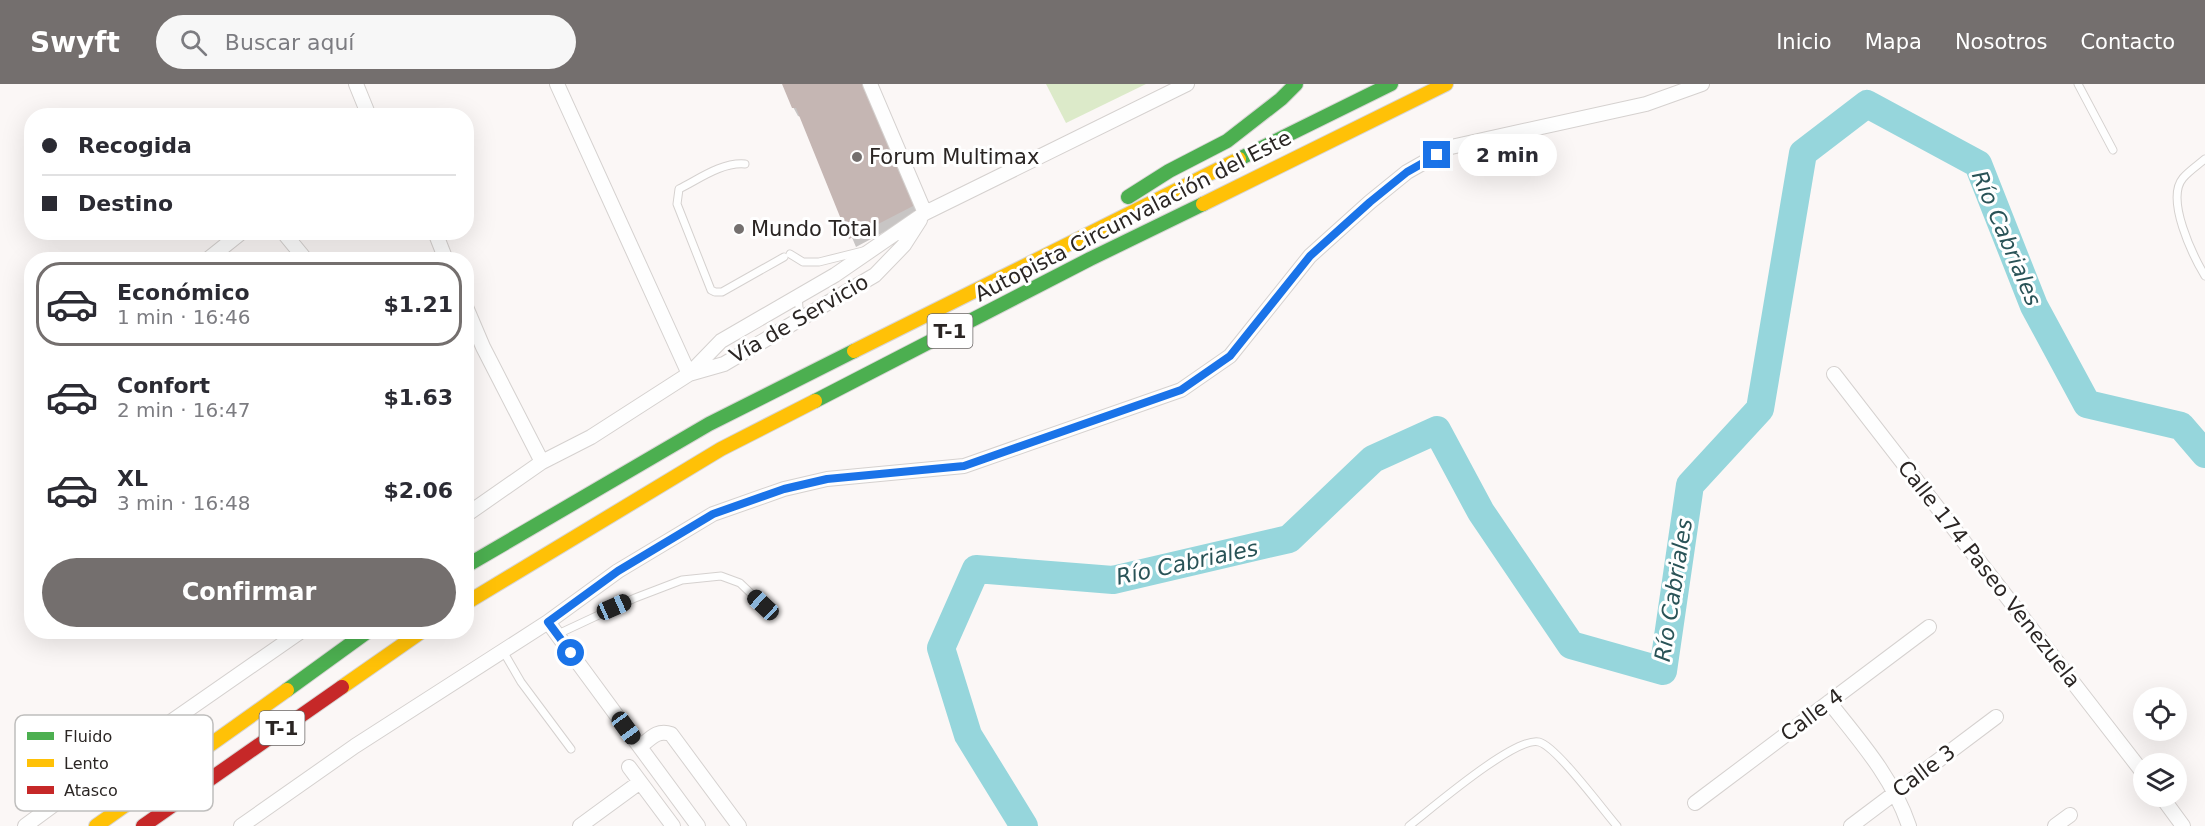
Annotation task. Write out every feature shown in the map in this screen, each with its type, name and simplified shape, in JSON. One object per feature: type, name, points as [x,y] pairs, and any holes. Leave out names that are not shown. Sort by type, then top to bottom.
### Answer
[{"type":"highway","points":[[1066,243],[1106,212],[1169,171],[1227,141],[1281,99],[1296,84]]},
{"type":"highway","name":"Autopista Circunvalación del Este","points":[[474,562],[709,424],[1066,243],[1391,84]]},
{"type":"highway","name":"Autopista Circunvalación del Este","points":[[474,598],[721,449],[1090,259],[1446,84]]},
{"type":"highway","name":"T-1","points":[[213,742],[357,639]]},
{"type":"highway","name":"T-1","points":[[213,777],[411,639]]},
{"type":"highway","name":"T-1","points":[[96,826],[117,811]]},
{"type":"highway","name":"T-1","points":[[143,826],[164,811]]},
{"type":"street","points":[[356,84],[366,108]]},
{"type":"street","points":[[557,84],[689,374],[721,341],[835,275],[925,213],[1187,84]]},
{"type":"street","points":[[870,84],[925,213]]},
{"type":"street","points":[[241,826],[355,746],[548,622],[618,571],[713,514],[784,489],[827,479],[964,466],[1181,390],[1230,356],[1310,256],[1407,172],[1451,147],[1646,104],[1702,84]]},
{"type":"street","name":"Vía de Servicio","points":[[474,509],[542,462],[591,437],[689,374],[724,364],[875,275],[904,245],[925,213]]},
{"type":"street","points":[[217,252],[232,240]]},
{"type":"street","points":[[290,240],[299,252]]},
{"type":"street","points":[[835,275],[838,298]]},
{"type":"street","points":[[474,326],[542,462]]},
{"type":"street","name":"Calle 174 Paseo Venezuela","points":[[1834,374],[2133,760]]},
{"type":"street","points":[[548,622],[698,826]]},
{"type":"street","name":"Calle 4","points":[[1695,803],[1929,627]]},
{"type":"street","points":[[181,715],[290,639]]},
{"type":"street","points":[[1830,702],[1887,777],[1896,792],[1909,826]]},
{"type":"street","name":"Calle 3","points":[[1851,826],[1996,717]]},
{"type":"street","points":[[640,747],[657,733],[663,731],[670,734],[739,826]]},
{"type":"street","points":[[629,767],[666,823]]},
{"type":"street","points":[[580,826],[640,782]]},
{"type":"street","points":[[2169,807],[2183,826]]},
{"type":"street","points":[[25,826],[46,811]]},
{"type":"street","points":[[2055,826],[2070,815]]},
{"type":"lane","points":[[2078,84],[2113,150]]},
{"type":"lane","points":[[2205,159],[2181,179],[2177,197],[2179,218],[2189,246],[2205,276]]},
{"type":"lane","points":[[745,164],[736,163],[716,170],[679,189],[677,196],[677,204],[711,290],[722,292],[787,256],[803,262],[819,262],[869,250]]},
{"type":"lane","points":[[798,296],[800,320]]},
{"type":"lane","points":[[558,634],[635,598],[682,580],[721,576],[740,583],[763,605]]},
{"type":"lane","points":[[503,651],[522,682],[571,749]]},
{"type":"lane","points":[[1409,826],[1498,758],[1524,743],[1539,742],[1550,749],[1567,766],[1617,826]]},
{"type":"green space","points":[[1046,84],[1146,84],[1066,123]]},
{"type":"building","name":"Forum Multimax","points":[[782,84],[872,84],[915,205],[849,239],[796,108],[792,108]]},
{"type":"waterway","name":"Río Cabriales","points":[[1024,826],[968,735],[941,648],[976,569],[1113,580],[1289,539],[1373,459],[1437,430],[1481,512],[1571,645],[1663,671],[1690,485],[1760,409],[1803,153],[1867,104],[1978,164],[2034,306],[2087,404],[2181,426],[2205,454]]},
{"type":"traffic: fast","points":[[1128,197],[1169,171],[1227,141],[1281,99],[1296,84]]},
{"type":"traffic: fast","points":[[1239,159],[1391,84]]},
{"type":"traffic: fast","points":[[815,401],[1090,259],[1203,204]]},
{"type":"traffic: fast","points":[[474,561],[709,424],[854,351]]},
{"type":"traffic: fast","points":[[287,690],[357,639]]},
{"type":"traffic: slow","points":[[1203,204],[1446,84]]},
{"type":"traffic: slow","points":[[854,351],[1239,159]]},
{"type":"traffic: slow","points":[[474,598],[721,449],[815,401]]},
{"type":"traffic: slow","points":[[342,687],[411,639]]},
{"type":"traffic: slow","points":[[213,743],[287,690]]},
{"type":"traffic: slow","points":[[96,826],[117,811]]},
{"type":"traffic: jam","points":[[213,777],[342,687]]},
{"type":"traffic: jam","points":[[143,826],[164,811]]},
{"type":"place","name":"Forum Multimax","points":[[857,157]]},
{"type":"place","name":"Mundo Total","points":[[739,229]]},
{"type":"route","points":[[571,653],[548,622],[618,571],[713,514],[784,489],[827,479],[964,466],[1181,390],[1230,356],[1310,256],[1407,172],[1437,155]]}]
